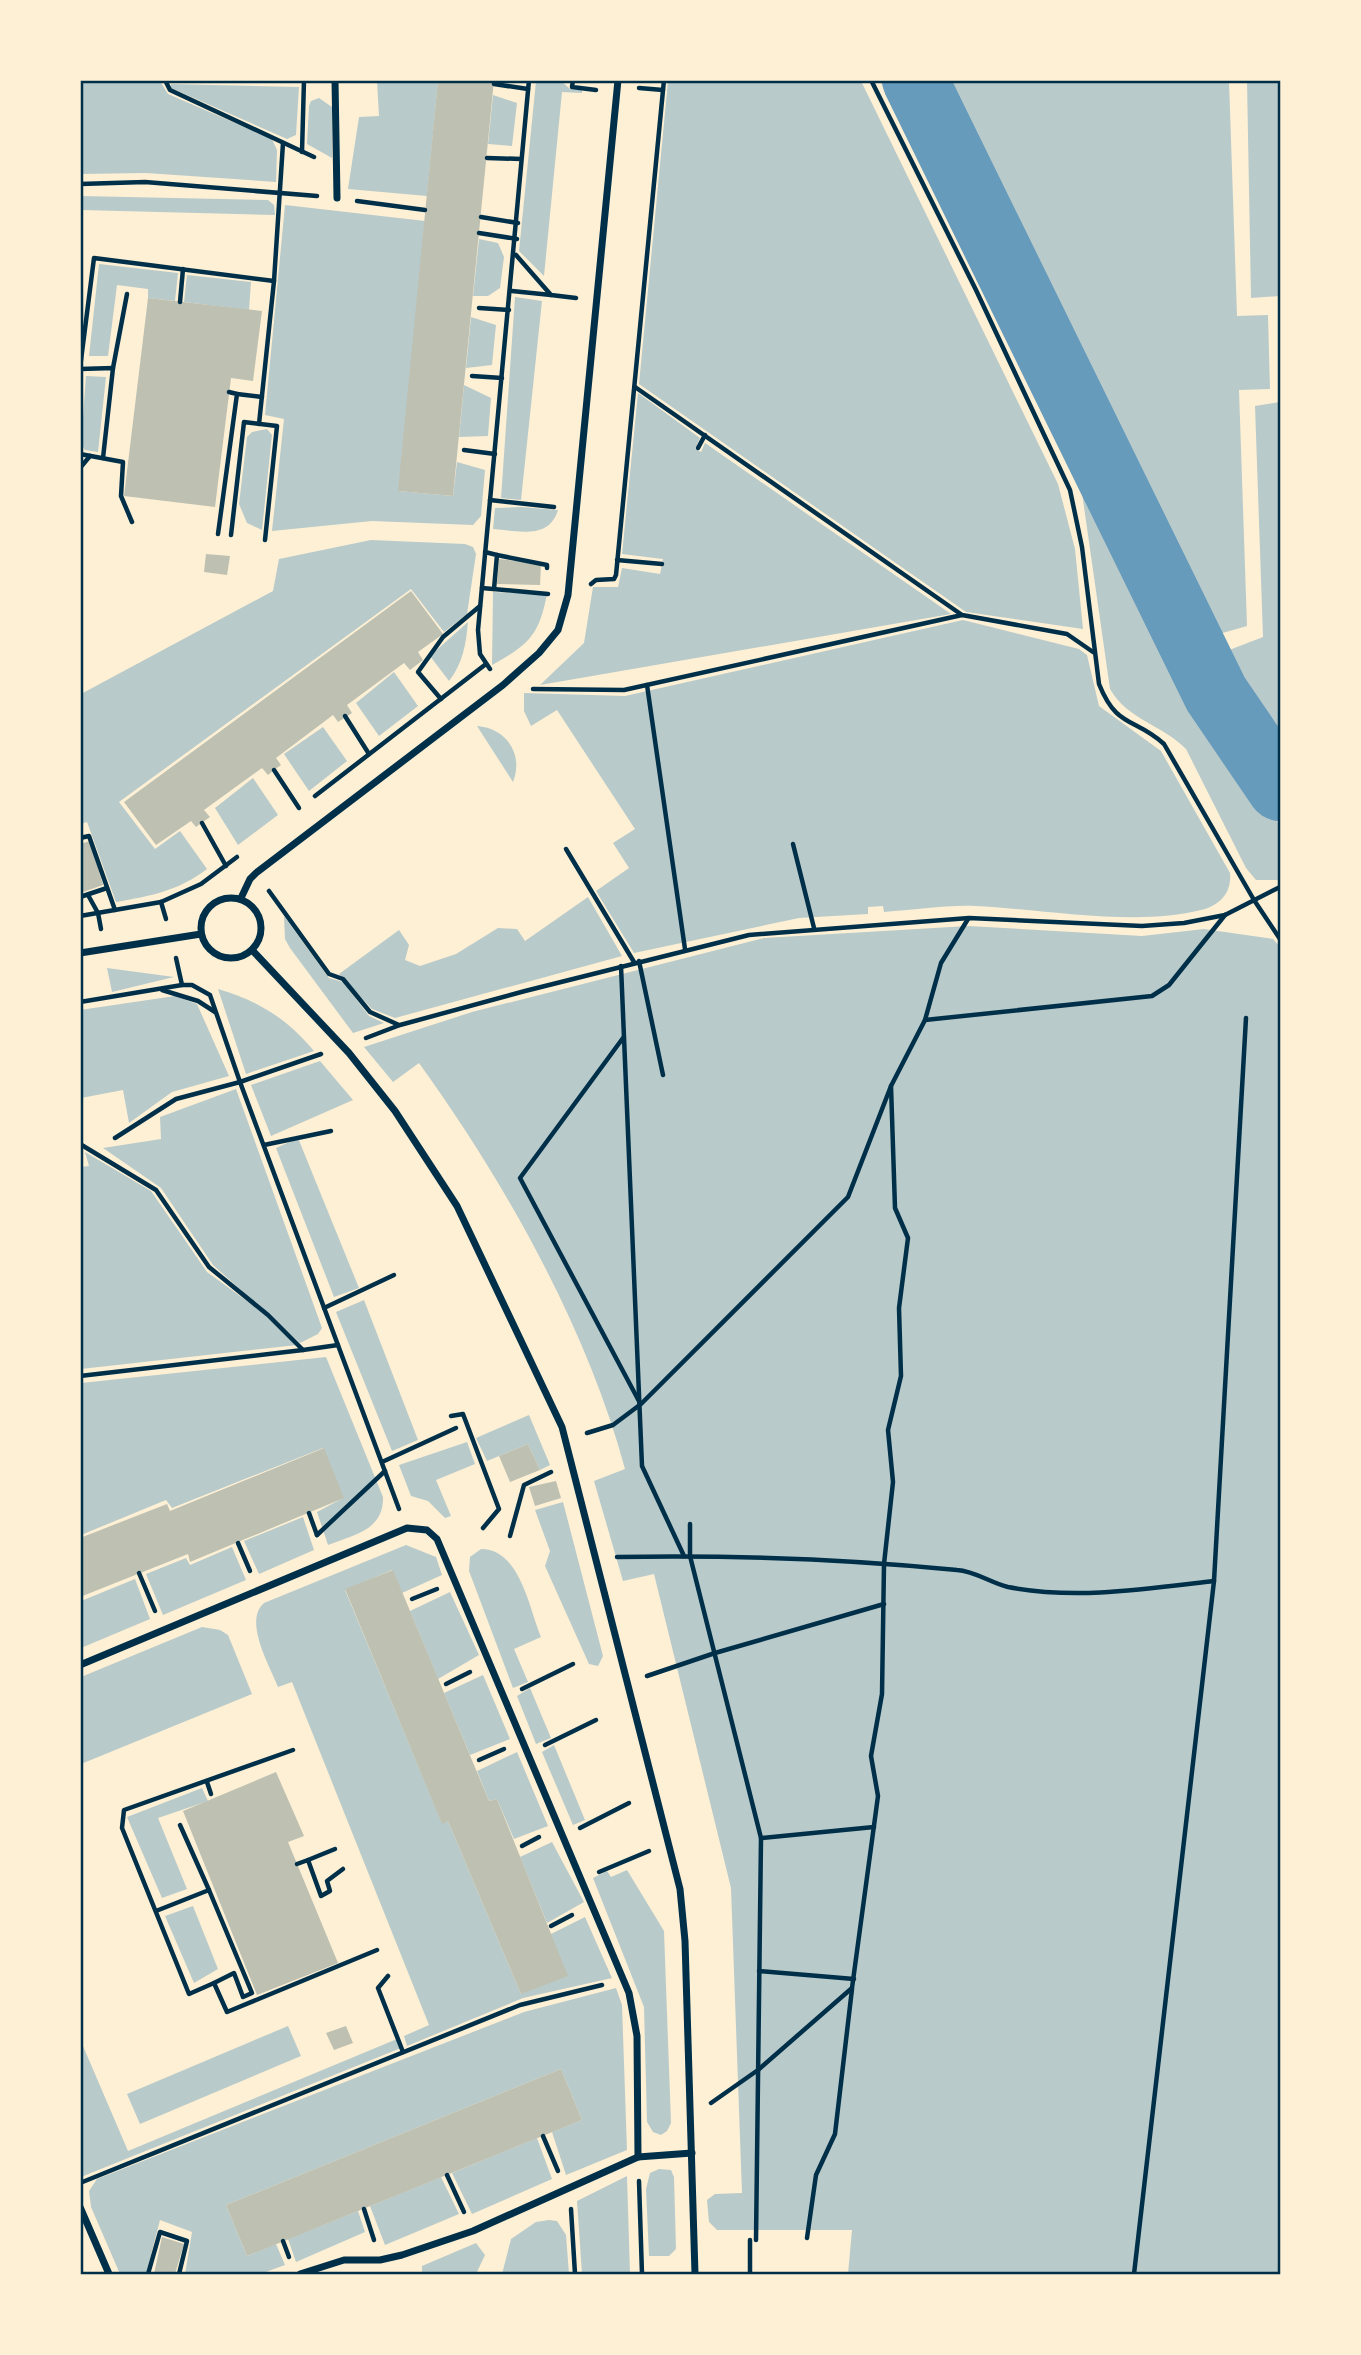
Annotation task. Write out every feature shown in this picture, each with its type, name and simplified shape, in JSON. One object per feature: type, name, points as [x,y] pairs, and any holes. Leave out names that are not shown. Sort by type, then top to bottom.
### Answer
[{"type":"street","points":[[335,80],[337,198]]},
{"type":"street","points":[[241,898],[256,873],[503,685],[551,642],[558,630],[568,595],[618,80]]},
{"type":"street","points":[[230,897],[241,898],[250,903],[261,919],[260,939],[252,950],[239,957],[220,956],[212,951],[201,934],[204,913],[211,904],[230,897]]},
{"type":"street","points":[[80,953],[201,934]]},
{"type":"street","points":[[252,950],[342,1046],[395,1111],[457,1206],[566,1439],[680,1889],[685,1941],[695,2274]]},
{"type":"street","points":[[80,1665],[407,1528],[426,1530],[442,1546],[624,1980],[635,2015],[637,2036],[638,2157]]},
{"type":"street","points":[[300,2274],[344,2260],[380,2260],[473,2231],[638,2157],[692,2153]]},
{"type":"street","points":[[80,2207],[109,2274]]},
{"type":"path","points":[[164,80],[170,90],[338,168]]},
{"type":"path","points":[[302,152],[304,80]]},
{"type":"path","points":[[503,685],[486,664],[478,643],[517,239],[529,80]]},
{"type":"path","points":[[566,80],[572,87],[616,92]]},
{"type":"path","points":[[572,87],[573,80]]},
{"type":"path","points":[[589,591],[593,582],[614,579],[617,560],[664,80]]},
{"type":"path","points":[[871,80],[982,302],[1070,490],[1082,547],[1099,684],[1112,712],[1121,720],[1153,733],[1164,744],[1254,900],[1280,939]]},
{"type":"path","points":[[494,84],[528,89]]},
{"type":"path","points":[[259,424],[274,281],[283,143]]},
{"type":"path","points":[[487,158],[521,159]]},
{"type":"path","points":[[80,184],[145,182],[281,191],[425,210]]},
{"type":"path","points":[[481,217],[518,223]]},
{"type":"path","points":[[479,233],[517,239]]},
{"type":"path","points":[[515,254],[551,295]]},
{"type":"path","points":[[113,368],[80,368],[94,258],[274,281]]},
{"type":"path","points":[[180,302],[183,269]]},
{"type":"path","points":[[512,291],[596,301]]},
{"type":"path","points":[[103,458],[113,368],[127,294]]},
{"type":"path","points":[[479,308],[509,310]]},
{"type":"path","points":[[472,376],[503,379]]},
{"type":"path","points":[[634,386],[962,615]]},
{"type":"path","points":[[229,393],[262,397]]},
{"type":"path","points":[[218,534],[237,394]]},
{"type":"path","points":[[231,536],[244,422],[277,426],[265,540]]},
{"type":"path","points":[[698,448],[705,435]]},
{"type":"path","points":[[464,450],[495,454]]},
{"type":"path","points":[[80,454],[123,461],[121,496],[132,522]]},
{"type":"path","points":[[80,468],[91,456]]},
{"type":"path","points":[[490,500],[576,510]]},
{"type":"path","points":[[485,552],[547,565],[546,574]]},
{"type":"path","points":[[494,589],[497,555]]},
{"type":"path","points":[[617,560],[662,564]]},
{"type":"path","points":[[544,593],[545,584]]},
{"type":"path","points":[[482,588],[568,595]]},
{"type":"path","points":[[418,672],[443,637],[481,606]]},
{"type":"path","points":[[535,683],[528,689],[624,691],[962,615],[1067,634],[1094,653]]},
{"type":"path","points":[[289,816],[486,664]]},
{"type":"path","points":[[416,665],[418,672],[441,699]]},
{"type":"path","points":[[648,685],[685,949]]},
{"type":"path","points":[[345,716],[369,754]]},
{"type":"path","points":[[274,770],[299,808]]},
{"type":"path","points":[[202,823],[226,866]]},
{"type":"path","points":[[80,838],[89,836],[115,910]]},
{"type":"path","points":[[793,844],[814,928]]},
{"type":"path","points":[[566,849],[636,962],[663,1075]]},
{"type":"path","points":[[80,916],[161,902],[201,884],[240,855],[329,974],[343,979],[370,1012],[400,1025]]},
{"type":"path","points":[[115,1138],[176,1099],[240,1082],[400,1025],[685,949],[749,935],[969,918],[1142,926],[1225,915],[1280,887]]},
{"type":"path","points":[[80,897],[107,888]]},
{"type":"path","points":[[88,894],[98,913],[105,950]]},
{"type":"path","points":[[925,1020],[1152,996],[1169,985],[1225,915]]},
{"type":"path","points":[[566,1439],[613,1425],[641,1404],[848,1197],[891,1086],[925,1020],[941,963],[969,918]]},
{"type":"path","points":[[621,966],[642,1466],[687,1556],[715,1653],[761,1838],[758,2070],[750,2274]]},
{"type":"path","points":[[80,1002],[182,985],[202,989],[210,995],[407,1528]]},
{"type":"path","points":[[158,989],[198,1001],[217,1013]]},
{"type":"path","points":[[1134,2274],[1214,1581],[1246,1018]]},
{"type":"path","points":[[624,1037],[520,1178],[641,1404]]},
{"type":"path","points":[[807,2238],[816,2175],[835,2134],[878,1796],[871,1756],[882,1694],[884,1564],[893,1482],[888,1430],[901,1376],[899,1308],[908,1238],[895,1208],[891,1086]]},
{"type":"path","points":[[264,1146],[331,1131]]},
{"type":"path","points":[[80,1144],[156,1190],[209,1267],[268,1315],[303,1350]]},
{"type":"path","points":[[324,1308],[394,1275]]},
{"type":"path","points":[[80,1376],[338,1345]]},
{"type":"path","points":[[451,1416],[463,1414],[499,1509],[483,1528]]},
{"type":"path","points":[[382,1462],[456,1428]]},
{"type":"path","points":[[510,1536],[524,1485],[573,1462]]},
{"type":"path","points":[[317,1535],[385,1471]]},
{"type":"path","points":[[309,1513],[327,1562]]},
{"type":"path","points":[[687,1556],[690,1524]]},
{"type":"path","points":[[238,1543],[258,1591]]},
{"type":"path","points":[[598,1557],[687,1556],[884,1564],[962,1570],[1006,1586],[1054,1591],[1120,1592],[1214,1581]]},
{"type":"path","points":[[139,1573],[163,1632]]},
{"type":"path","points":[[629,1682],[715,1653],[884,1604]]},
{"type":"path","points":[[505,1697],[573,1664]]},
{"type":"path","points":[[529,1753],[596,1720]]},
{"type":"path","points":[[180,1825],[252,1993],[243,1997],[234,1973],[189,1994],[122,1828],[124,1811],[293,1750]]},
{"type":"path","points":[[207,1782],[211,1794]]},
{"type":"path","points":[[564,1836],[629,1803]]},
{"type":"path","points":[[761,1838],[874,1826]]},
{"type":"path","points":[[298,1864],[335,1849]]},
{"type":"path","points":[[582,1879],[649,1851]]},
{"type":"path","points":[[308,1860],[321,1896],[330,1891],[327,1881],[343,1869]]},
{"type":"path","points":[[156,1911],[209,1890]]},
{"type":"path","points":[[214,1983],[227,2012],[377,1950]]},
{"type":"path","points":[[759,1971],[854,1979]]},
{"type":"path","points":[[388,1976],[378,1988],[403,2052]]},
{"type":"path","points":[[80,2183],[520,2005],[624,1980]]},
{"type":"path","points":[[690,2118],[758,2070],[852,1988]]},
{"type":"path","points":[[543,2136],[566,2190],[572,2213],[575,2274]]},
{"type":"path","points":[[638,2157],[642,2274]]},
{"type":"path","points":[[447,2175],[473,2231]]},
{"type":"path","points":[[364,2209],[380,2260]]},
{"type":"path","points":[[148,2274],[160,2232],[187,2241],[179,2274]]},
{"type":"shaded area","points":[[80,81],[160,81],[168,94],[272,139],[277,150],[276,182],[146,173],[81,174]]},
{"type":"shaded area","points":[[377,81],[438,81],[427,196],[348,189],[359,117],[379,116]]},
{"type":"shaded area","points":[[536,81],[561,81],[570,89],[582,90],[582,93],[562,92],[544,276],[519,251]]},
{"type":"shaded area","points":[[668,81],[861,81],[1058,484],[1075,549],[1083,629],[966,612],[639,384]]},
{"type":"shaded area","points":[[880,81],[910,81],[1205,692],[1257,770],[1280,828],[1280,880],[1256,880],[1246,868],[1186,749],[1126,708],[1110,689],[1082,493]]},
{"type":"shaded area","points":[[936,81],[1229,81],[1237,316],[1268,315],[1270,389],[1239,390],[1247,626],[1198,640]]},
{"type":"shaded area","points":[[1247,81],[1280,81],[1280,402],[1279,296],[1251,298]]},
{"type":"shaded area","points":[[171,84],[299,87],[296,135],[287,139],[171,88]]},
{"type":"shaded area","points":[[493,95],[517,103],[512,146],[488,144]]},
{"type":"shaded area","points":[[319,98],[332,107],[332,158],[307,144],[309,106],[311,101]]},
{"type":"shaded area","points":[[81,196],[268,200],[274,205],[275,215],[81,210]]},
{"type":"shaded area","points":[[285,205],[425,221],[399,491],[453,496],[457,462],[485,470],[481,516],[473,525],[372,521],[272,531],[284,419],[265,415]]},
{"type":"shaded area","points":[[479,239],[498,243],[504,257],[500,288],[488,296],[473,296]]},
{"type":"shaded area","points":[[99,264],[178,273],[175,301],[148,298],[148,289],[117,285],[108,356],[89,356]]},
{"type":"shaded area","points":[[187,275],[251,282],[249,310],[184,302]]},
{"type":"shaded area","points":[[515,297],[542,301],[521,500],[501,498]]},
{"type":"shaded area","points":[[471,317],[496,325],[492,365],[466,368]]},
{"type":"shaded area","points":[[86,376],[106,377],[98,452],[85,450],[81,444]]},
{"type":"shaded area","points":[[464,385],[491,398],[488,436],[459,437]]},
{"type":"shaded area","points":[[638,393],[700,438],[695,449],[701,452],[705,443],[951,614],[540,685],[584,643],[593,587],[618,587],[622,568],[660,574],[663,559],[622,554]]},
{"type":"shaded area","points":[[1280,402],[1280,777],[1218,688],[1211,657],[1263,637],[1255,406]]},
{"type":"shaded area","points":[[267,429],[272,435],[262,530],[247,523],[239,504],[247,437],[252,432]]},
{"type":"shaded area","points":[[495,508],[558,510],[554,520],[540,530],[522,532],[493,529]]},
{"type":"shaded area","points":[[371,540],[465,544],[473,547],[476,554],[467,614],[444,632],[411,589],[119,802],[155,849],[180,831],[207,869],[164,892],[116,902],[87,822],[81,824],[81,694],[273,591],[279,559]]},
{"type":"shaded area","points":[[493,592],[547,594],[540,620],[530,638],[492,665]]},
{"type":"shaded area","points":[[963,620],[1079,649],[1087,655],[1099,706],[1161,751],[1230,873],[1227,892],[1219,902],[1201,910],[1148,917],[1089,916],[975,906],[884,912],[883,906],[868,907],[868,914],[799,918],[634,953],[596,891],[629,868],[613,843],[635,829],[557,710],[531,726],[524,711],[524,693],[625,696]]},
{"type":"shaded area","points":[[468,622],[463,653],[449,681],[430,656]]},
{"type":"shaded area","points":[[394,672],[418,706],[379,736],[356,703]]},
{"type":"shaded area","points":[[477,726],[496,732],[510,744],[516,762],[513,782]]},
{"type":"shaded area","points":[[323,727],[347,761],[309,791],[284,754]]},
{"type":"shaded area","points":[[253,778],[278,815],[238,845],[215,808]]},
{"type":"shaded area","points":[[588,897],[622,956],[395,1018],[372,1009],[339,974],[399,930],[409,945],[405,960],[420,966],[456,954],[498,928],[517,929],[525,941]]},
{"type":"shaded area","points":[[284,916],[329,978],[343,982],[369,1016],[384,1023],[353,1033],[290,948],[285,939]]},
{"type":"shaded area","points":[[968,926],[1142,936],[1204,929],[1273,939],[1280,947],[1280,2274],[848,2274],[852,2230],[717,2230],[709,2222],[707,2200],[715,2194],[742,2193],[731,1888],[654,1574],[623,1581],[594,1481],[625,1469],[609,1416],[566,1309],[512,1206],[482,1156],[419,1063],[393,1082],[364,1047],[472,1012],[764,938]]},
{"type":"shaded area","points":[[107,968],[174,977],[112,992]]},
{"type":"shaded area","points":[[218,989],[271,1012],[293,1029],[314,1051],[246,1074]]},
{"type":"shaded area","points":[[175,996],[197,1004],[229,1076],[172,1092],[129,1123],[123,1090],[81,1098],[80,1010]]},
{"type":"shaded area","points":[[320,1061],[353,1100],[271,1136],[251,1085]]},
{"type":"shaded area","points":[[236,1089],[322,1328],[318,1334],[300,1343],[213,1265],[161,1188],[103,1148],[161,1139],[160,1117]]},
{"type":"shaded area","points":[[298,1138],[359,1288],[334,1297],[276,1148]]},
{"type":"shaded area","points":[[85,1152],[151,1191],[207,1272],[265,1314],[297,1345],[81,1369],[80,1167],[89,1166]]},
{"type":"shaded area","points":[[364,1300],[418,1440],[392,1451],[336,1312]]},
{"type":"shaded area","points":[[326,1357],[383,1497],[378,1517],[366,1530],[328,1545],[317,1512],[343,1498],[323,1448],[172,1508],[166,1500],[81,1535],[81,1383]]},
{"type":"shaded area","points":[[529,1415],[550,1465],[540,1470],[528,1444],[487,1461],[476,1438]]},
{"type":"shaded area","points":[[467,1442],[475,1464],[436,1480],[451,1516],[445,1518],[428,1501],[411,1496],[399,1465]]},
{"type":"shaded area","points":[[563,1502],[603,1656],[598,1666],[589,1664],[545,1566],[550,1551],[535,1510]]},
{"type":"shaded area","points":[[303,1517],[314,1550],[259,1574],[244,1541]]},
{"type":"shaded area","points":[[406,1545],[436,1557],[442,1575],[402,1593],[392,1570],[345,1590],[442,1823],[448,1821],[521,1994],[551,1934],[585,1917],[612,1978],[523,1998],[407,2046],[404,2036],[429,2025],[292,1682],[278,1687],[260,1644],[256,1621],[258,1611],[264,1603]]},
{"type":"shaded area","points":[[232,1547],[246,1580],[163,1615],[146,1574],[186,1558],[190,1565]]},
{"type":"shaded area","points":[[481,1549],[494,1552],[514,1569],[527,1596],[541,1637],[514,1649],[528,1682],[513,1688],[469,1571],[470,1557]]},
{"type":"shaded area","points":[[135,1579],[150,1619],[81,1648],[81,1601]]},
{"type":"shaded area","points":[[450,1592],[479,1655],[438,1679],[410,1611]]},
{"type":"shaded area","points":[[202,1627],[220,1630],[228,1635],[252,1694],[81,1764],[81,1677]]},
{"type":"shaded area","points":[[483,1675],[510,1739],[470,1755],[444,1693]]},
{"type":"shaded area","points":[[530,1688],[551,1738],[536,1744],[517,1696]]},
{"type":"shaded area","points":[[554,1745],[585,1820],[573,1825],[542,1752]]},
{"type":"shaded area","points":[[517,1752],[548,1826],[514,1839],[497,1799],[489,1801],[477,1771]]},
{"type":"shaded area","points":[[202,1788],[208,1801],[158,1818],[187,1889],[162,1898],[127,1817]]},
{"type":"shaded area","points":[[552,1842],[584,1902],[547,1923],[520,1857]]},
{"type":"shaded area","points":[[627,1870],[664,1931],[671,2123],[661,2135],[653,2132],[647,2122],[644,2007],[593,1878],[607,1871],[611,1877]]},
{"type":"shaded area","points":[[193,1906],[218,1969],[194,1983],[165,1916]]},
{"type":"shaded area","points":[[616,1988],[622,2005],[627,2150],[566,2175],[552,2132],[582,2120],[561,2069],[226,2205],[247,2256],[276,2244],[285,2265],[260,2274],[185,2274],[192,2232],[160,2220],[146,2274],[120,2274],[91,2207],[89,2191],[97,2179],[524,2012]]},
{"type":"shaded area","points":[[288,2026],[301,2056],[140,2124],[127,2094]]},
{"type":"shaded area","points":[[80,2039],[128,2151],[397,2039],[401,2048],[81,2177]]},
{"type":"shaded area","points":[[537,2138],[552,2179],[472,2214],[452,2173]]},
{"type":"shaded area","points":[[659,2169],[671,2170],[674,2177],[676,2249],[669,2256],[649,2256],[646,2189],[650,2173]]},
{"type":"shaded area","points":[[627,2176],[630,2274],[582,2274],[577,2201]]},
{"type":"shaded area","points":[[441,2177],[459,2214],[385,2245],[370,2206]]},
{"type":"shaded area","points":[[358,2211],[365,2232],[296,2262],[288,2239]]},
{"type":"shaded area","points":[[557,2221],[566,2235],[569,2274],[502,2274],[511,2239],[536,2222]]},
{"type":"shaded area","points":[[476,2243],[485,2255],[476,2274],[422,2274],[422,2266]]},
{"type":"building","points":[[438,80],[494,80],[453,496],[398,491]]},
{"type":"building","points":[[148,298],[262,311],[253,381],[231,378],[215,507],[124,496]]},
{"type":"building","points":[[206,554],[230,556],[227,575],[204,572]]},
{"type":"building","points":[[499,559],[541,564],[540,585],[497,584]]},
{"type":"building","points":[[411,591],[443,634],[418,652],[423,660],[410,670],[404,663],[347,705],[352,713],[338,722],[333,715],[276,758],[281,765],[268,775],[262,768],[204,810],[210,817],[196,827],[191,821],[156,845],[124,802]]},
{"type":"building","points":[[90,841],[103,885],[83,892],[80,844]]},
{"type":"building","points":[[528,1444],[540,1470],[510,1482],[499,1456]]},
{"type":"building","points":[[324,1448],[344,1498],[190,1562],[188,1554],[80,1597],[80,1538],[167,1504],[170,1511]]},
{"type":"building","points":[[556,1481],[561,1498],[535,1506],[529,1487]]},
{"type":"building","points":[[393,1570],[489,1801],[497,1799],[568,1976],[521,1994],[448,1821],[442,1824],[345,1589]]},
{"type":"building","points":[[276,1772],[304,1836],[288,1842],[338,1963],[257,1995],[183,1811]]},
{"type":"building","points":[[346,2026],[353,2043],[334,2050],[326,2033]]},
{"type":"building","points":[[561,2069],[582,2120],[247,2256],[226,2205]]},
{"type":"building","points":[[162,2237],[184,2244],[175,2274],[154,2274]]},
{"type":"waterway","points":[[915,80],[1216,694],[1280,788]]}]
